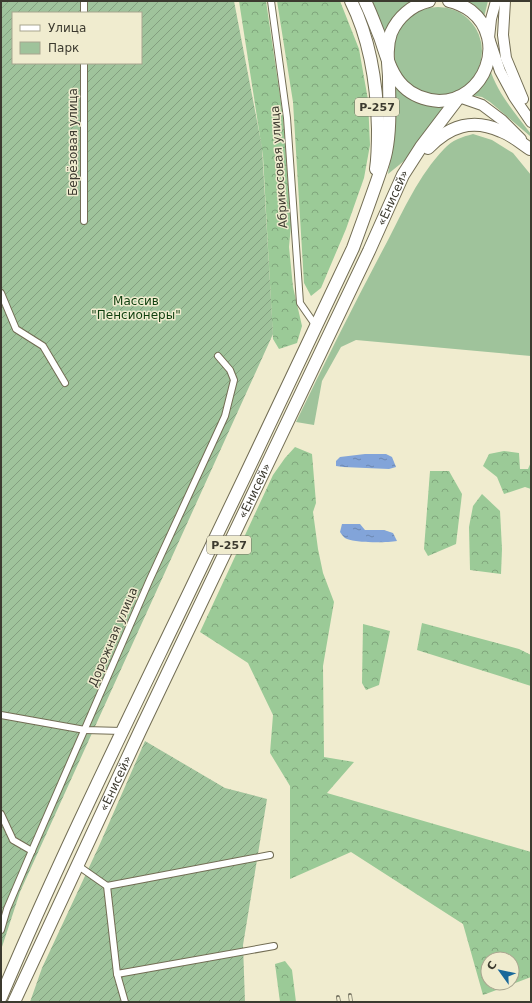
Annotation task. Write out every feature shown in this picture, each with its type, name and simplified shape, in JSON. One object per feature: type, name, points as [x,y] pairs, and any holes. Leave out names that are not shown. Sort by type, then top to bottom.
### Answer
[{"type":"highway","name":"Р-257","points":[[351,1],[357,12],[368,45],[377,101],[377,162],[366,215]]},
{"type":"highway","name":"«Енисей»","points":[[365,1],[394,75],[404,87],[416,96],[431,100],[446,101],[459,97]]},
{"type":"highway","name":"Р-257","points":[[366,215],[386,153],[388,132],[388,46],[391,34],[403,15],[412,8],[429,1]]},
{"type":"highway","name":"«Енисей»","points":[[14,1002],[77,865],[369,251],[403,176],[421,147],[459,97],[477,84],[484,74],[490,53],[489,38],[481,22],[472,12],[460,4],[449,1]]},
{"type":"highway","points":[[403,176],[438,138],[456,127],[474,124],[487,126],[503,131],[531,150]]},
{"type":"highway","name":"«Енисей»","points":[[1,997],[21,949],[122,731],[191,590],[353,248],[366,215]]},
{"type":"main road","points":[[496,1],[491,19],[489,38],[500,70],[514,97],[531,122]]},
{"type":"main road","points":[[505,1],[503,35],[506,58],[531,117]]},
{"type":"main road","points":[[459,97],[482,105],[502,120],[531,150]]},
{"type":"street","points":[[84,1],[84,12]]},
{"type":"street","name":"Абрикосовая улица","points":[[271,1],[288,118],[300,303],[316,326]]},
{"type":"street","name":"Берёзовая улица","points":[[84,64],[84,221]]},
{"type":"street","points":[[1,293],[16,329],[43,346],[65,383]]},
{"type":"street","name":"Дорожная улица","points":[[1,930],[7,909],[150,579],[225,416],[234,380],[230,370],[218,356]]},
{"type":"street","points":[[1,715],[85,730],[122,731]]},
{"type":"street","points":[[1,814],[13,840],[32,851]]},
{"type":"street","points":[[77,865],[107,886],[270,855]]},
{"type":"street","points":[[107,886],[117,974],[123,1001]]},
{"type":"street","points":[[117,974],[274,946]]},
{"type":"green space","name":"Массив \"Пенсионеры\"","points":[[1,1],[234,1],[262,147],[273,334],[20,892],[1,950]]},
{"type":"green space","points":[[239,1],[266,1],[283,116],[291,225],[289,247],[293,287],[302,326],[297,343],[279,349],[273,339],[263,156]]},
{"type":"green space","points":[[277,1],[340,1],[359,49],[368,100],[370,145],[364,178],[346,229],[321,288],[311,296],[304,283],[293,102]]},
{"type":"green space","points":[[371,1],[415,1],[400,12],[393,21],[384,38]]},
{"type":"green space","points":[[463,1],[488,1],[484,17]]},
{"type":"green space","points":[[438,7],[455,11],[469,20],[478,34],[482,51],[478,68],[469,82],[455,91],[438,95],[421,91],[407,82],[398,68],[394,51],[398,34],[407,20],[421,11]]},
{"type":"green space","points":[[490,69],[502,95],[531,134],[530,136],[490,102],[482,97],[470,95]]},
{"type":"green space","points":[[392,81],[444,106],[404,161],[388,174],[393,142]]},
{"type":"green space","points":[[473,134],[492,140],[513,153],[531,175],[531,356],[356,340],[341,347],[322,381],[314,425],[296,422],[329,354],[405,206],[419,182],[435,159],[450,143]]},
{"type":"green space","points":[[295,447],[312,454],[316,503],[313,512],[318,549],[323,573],[334,602],[323,666],[324,757],[354,762],[327,793],[531,852],[531,977],[520,981],[520,951],[480,951],[480,984],[463,924],[351,852],[290,879],[290,786],[270,753],[273,715],[248,663],[200,632],[273,475]]},
{"type":"green space","points":[[504,451],[519,453],[520,469],[528,469],[531,462],[531,489],[525,487],[504,494],[497,477],[483,466],[489,454]]},
{"type":"green space","points":[[430,471],[449,471],[462,494],[456,544],[428,556],[424,549]]},
{"type":"green space","points":[[482,494],[500,511],[502,549],[501,574],[470,570],[469,527],[473,506]]},
{"type":"green space","points":[[422,623],[519,649],[531,655],[531,686],[417,650]]},
{"type":"green space","points":[[363,624],[390,631],[379,685],[366,690],[362,683]]},
{"type":"green space","points":[[145,741],[225,788],[267,799],[243,945],[245,1002],[30,1002],[42,968],[99,846]]},
{"type":"green space","points":[[285,961],[292,970],[296,1002],[280,1002],[275,964]]},
{"type":"green space","points":[[482,991],[494,991],[483,995]]},
{"type":"water","points":[[365,454],[386,454],[392,457],[396,467],[389,469],[336,466],[336,461],[340,457]]},
{"type":"water","points":[[342,524],[360,524],[365,530],[384,530],[393,533],[397,541],[372,542],[347,539],[340,532]]},
{"type":"railway","points":[[350,995],[351,1002]]},
{"type":"railway","points":[[338,997],[339,1002]]}]
